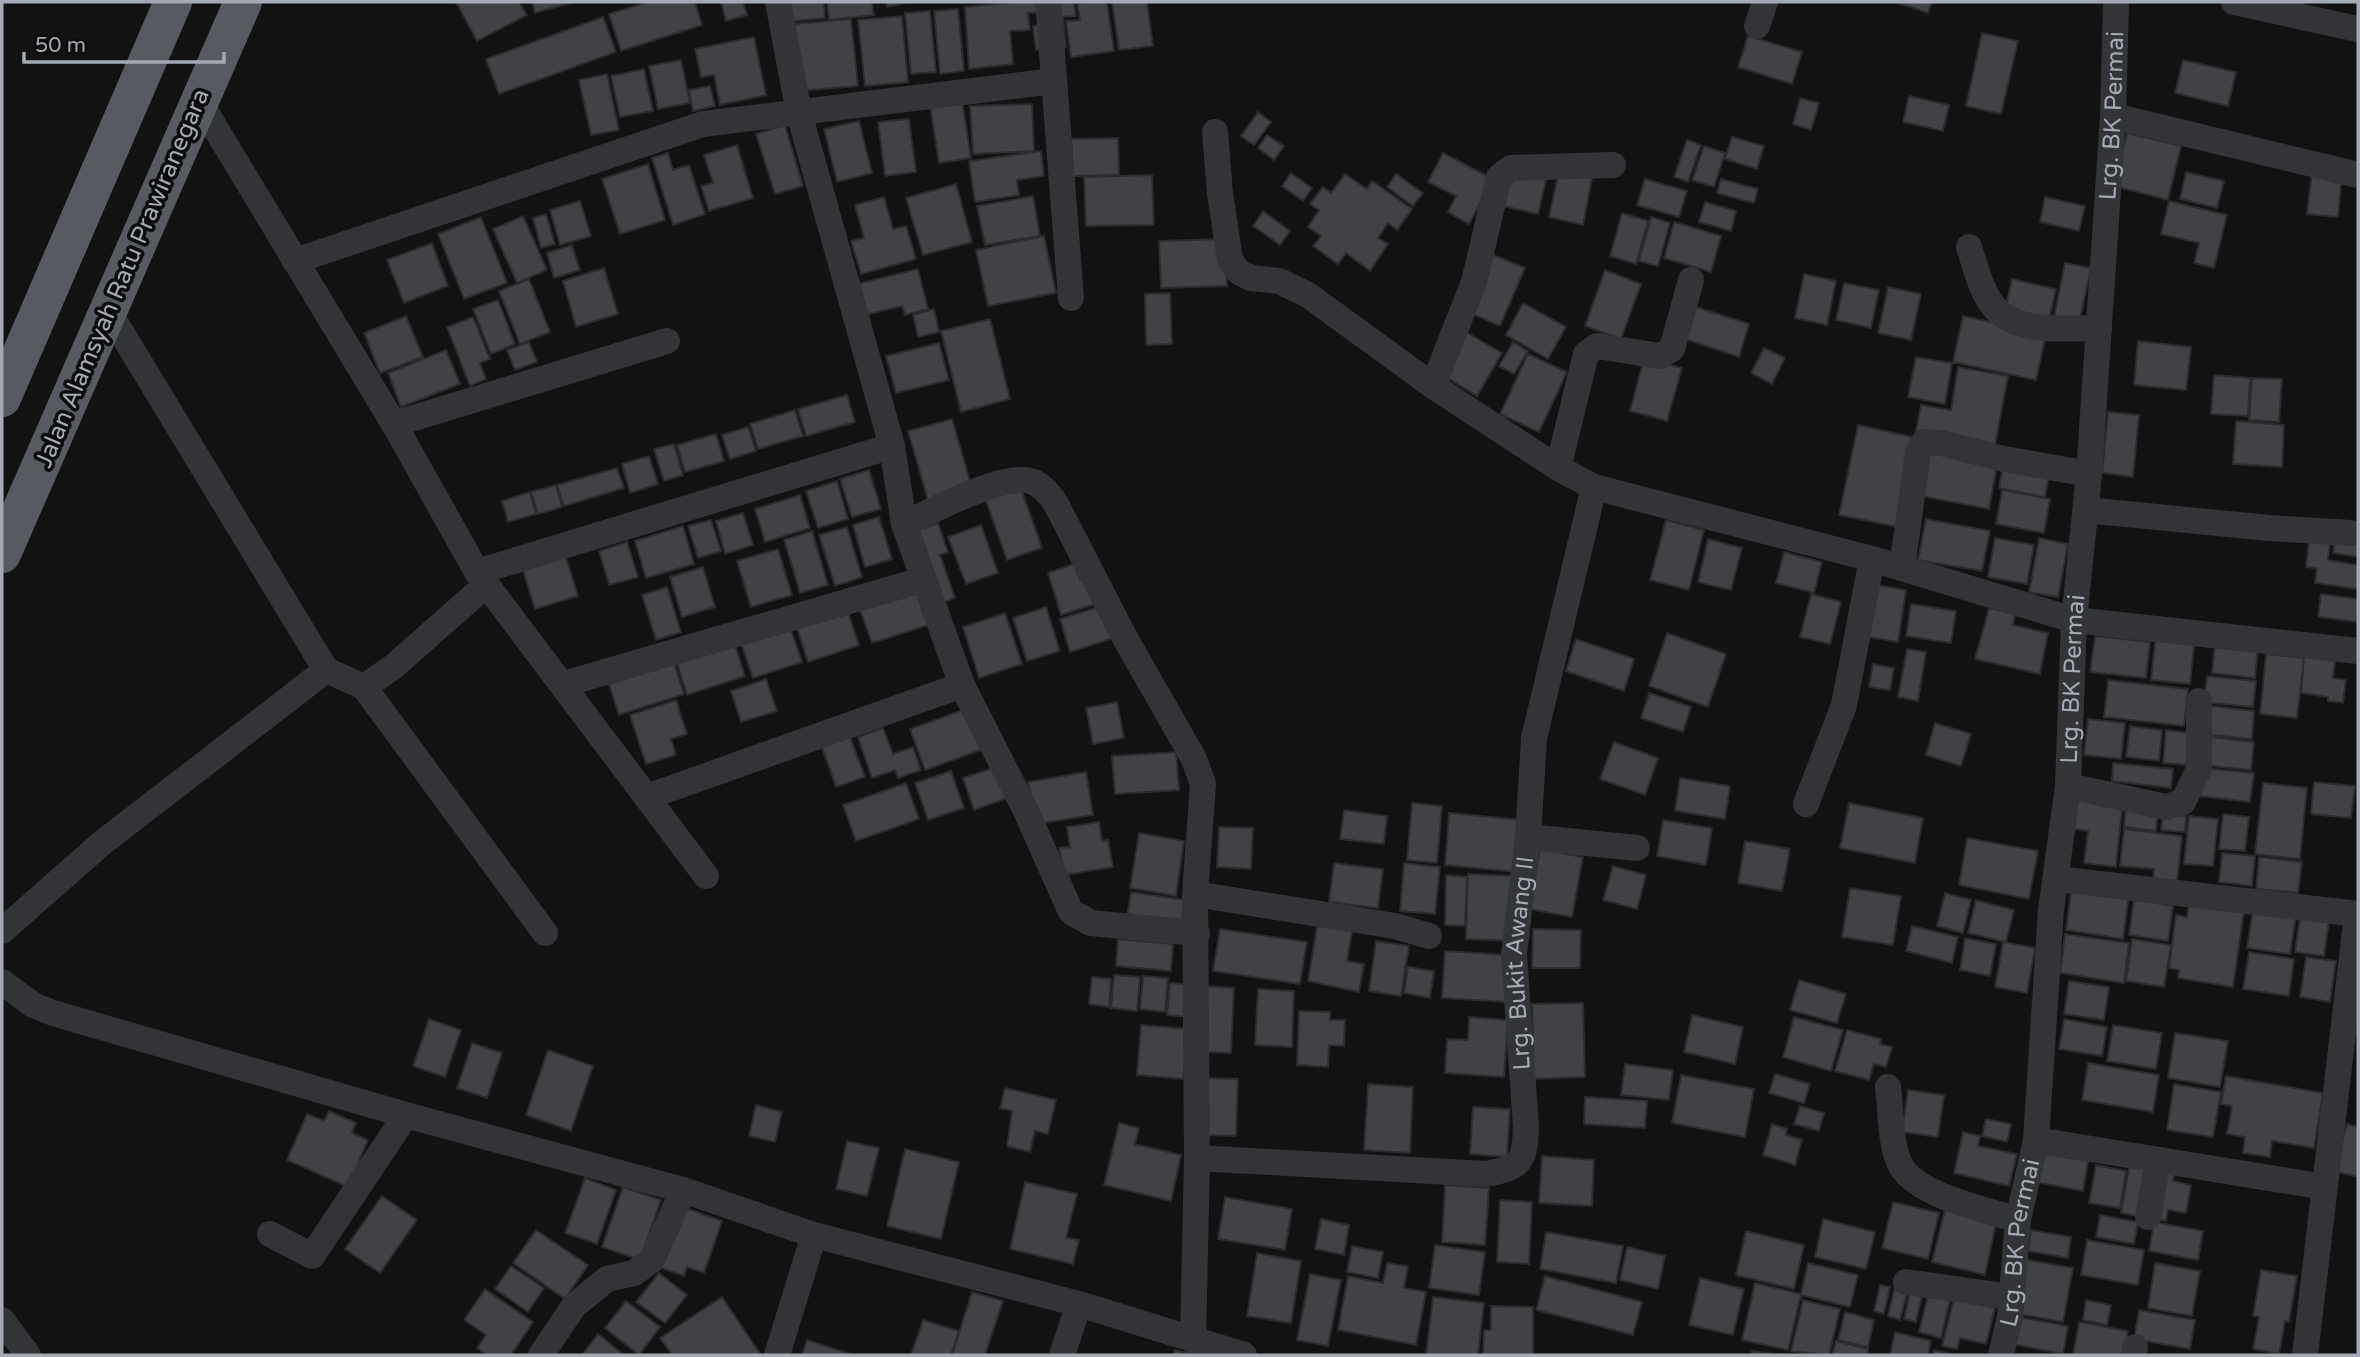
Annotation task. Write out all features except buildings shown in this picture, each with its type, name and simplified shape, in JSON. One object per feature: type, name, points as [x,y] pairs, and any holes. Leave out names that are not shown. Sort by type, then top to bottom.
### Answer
[{"type":"highway","points":[[2,398],[173,2]]},
{"type":"highway","name":"Jalan Alamsyah Ratu Prawiranegara","points":[[2,554],[243,2]]},
{"type":"street","points":[[778,2],[799,113],[892,446],[904,524],[962,685],[1025,809],[1071,912],[1091,923],[1197,933]]},
{"type":"street","points":[[1048,2],[1071,298]]},
{"type":"street","name":"Lrg. BK Permai","points":[[2001,1355],[2011,1297],[2018,1220],[2036,1140],[2051,910],[2068,786],[2074,620],[2086,510],[2099,328],[2113,116],[2116,2]]},
{"type":"street","points":[[2234,2],[2358,29]]},
{"type":"street","points":[[295,261],[704,124],[1054,81]]},
{"type":"street","points":[[199,101],[394,424],[482,579],[564,684],[706,876]]},
{"type":"street","points":[[2113,116],[2358,175]]},
{"type":"street","points":[[1215,132],[1220,193],[1230,260],[1239,272],[1251,278],[1279,281],[1308,295],[1433,386],[1558,468],[1594,487],[1872,559],[2074,620],[2358,651]]},
{"type":"street","points":[[1433,386],[1474,282],[1499,177],[1511,168],[1613,165]]},
{"type":"street","points":[[1969,247],[1990,303],[2000,313],[2039,328],[2099,328]]},
{"type":"street","points":[[1558,468],[1586,354],[1597,346],[1660,356],[1667,354],[1672,349],[1691,280]]},
{"type":"street","points":[[109,312],[326,670],[364,687],[545,933]]},
{"type":"street","points":[[394,424],[667,341]]},
{"type":"street","points":[[1902,568],[1918,452],[1924,442],[1941,443],[2004,459],[2089,474]]},
{"type":"street","points":[[364,687],[393,667],[482,579],[892,446]]},
{"type":"street","points":[[904,524],[1001,483],[1018,479],[1043,487],[1055,502],[1126,640],[1194,759],[1203,784],[1195,894],[1197,1158],[1193,1341]]},
{"type":"street","name":"Lrg. Bukit Awang II","points":[[1197,1158],[1486,1174],[1510,1170],[1521,1161],[1525,1149],[1526,1127],[1514,954],[1528,837],[1534,738],[1594,487]]},
{"type":"street","points":[[2086,510],[2269,528],[2351,533]]},
{"type":"street","points":[[1806,804],[1844,705],[1872,559]]},
{"type":"street","points":[[564,684],[922,580]]},
{"type":"street","points":[[2,931],[102,843],[326,670]]},
{"type":"street","points":[[647,797],[962,685]]},
{"type":"street","points":[[2068,786],[2166,807],[2183,802],[2199,769],[2199,701]]},
{"type":"street","points":[[1528,837],[1637,848]]},
{"type":"street","points":[[2057,879],[2358,914],[2305,1355]]},
{"type":"street","points":[[1195,894],[1395,926],[1429,936]]},
{"type":"street","points":[[2,982],[33,1005],[53,1013],[406,1115],[683,1190],[814,1235],[1079,1304],[1244,1355]]},
{"type":"street","points":[[1888,1087],[1898,1161],[1914,1181],[1931,1192],[2018,1220]]},
{"type":"street","points":[[270,1234],[312,1256],[406,1115]]},
{"type":"street","points":[[2036,1140],[2325,1187]]},
{"type":"street","points":[[2148,1217],[2158,1160]]},
{"type":"street","points":[[541,1355],[574,1306],[607,1279],[634,1273],[652,1260],[683,1190]]},
{"type":"street","points":[[777,1355],[814,1235]]},
{"type":"street","points":[[1906,1282],[2011,1297]]},
{"type":"street","points":[[1062,1355],[1079,1304]]},
{"type":"street","points":[[2,1320],[28,1355]]}]
